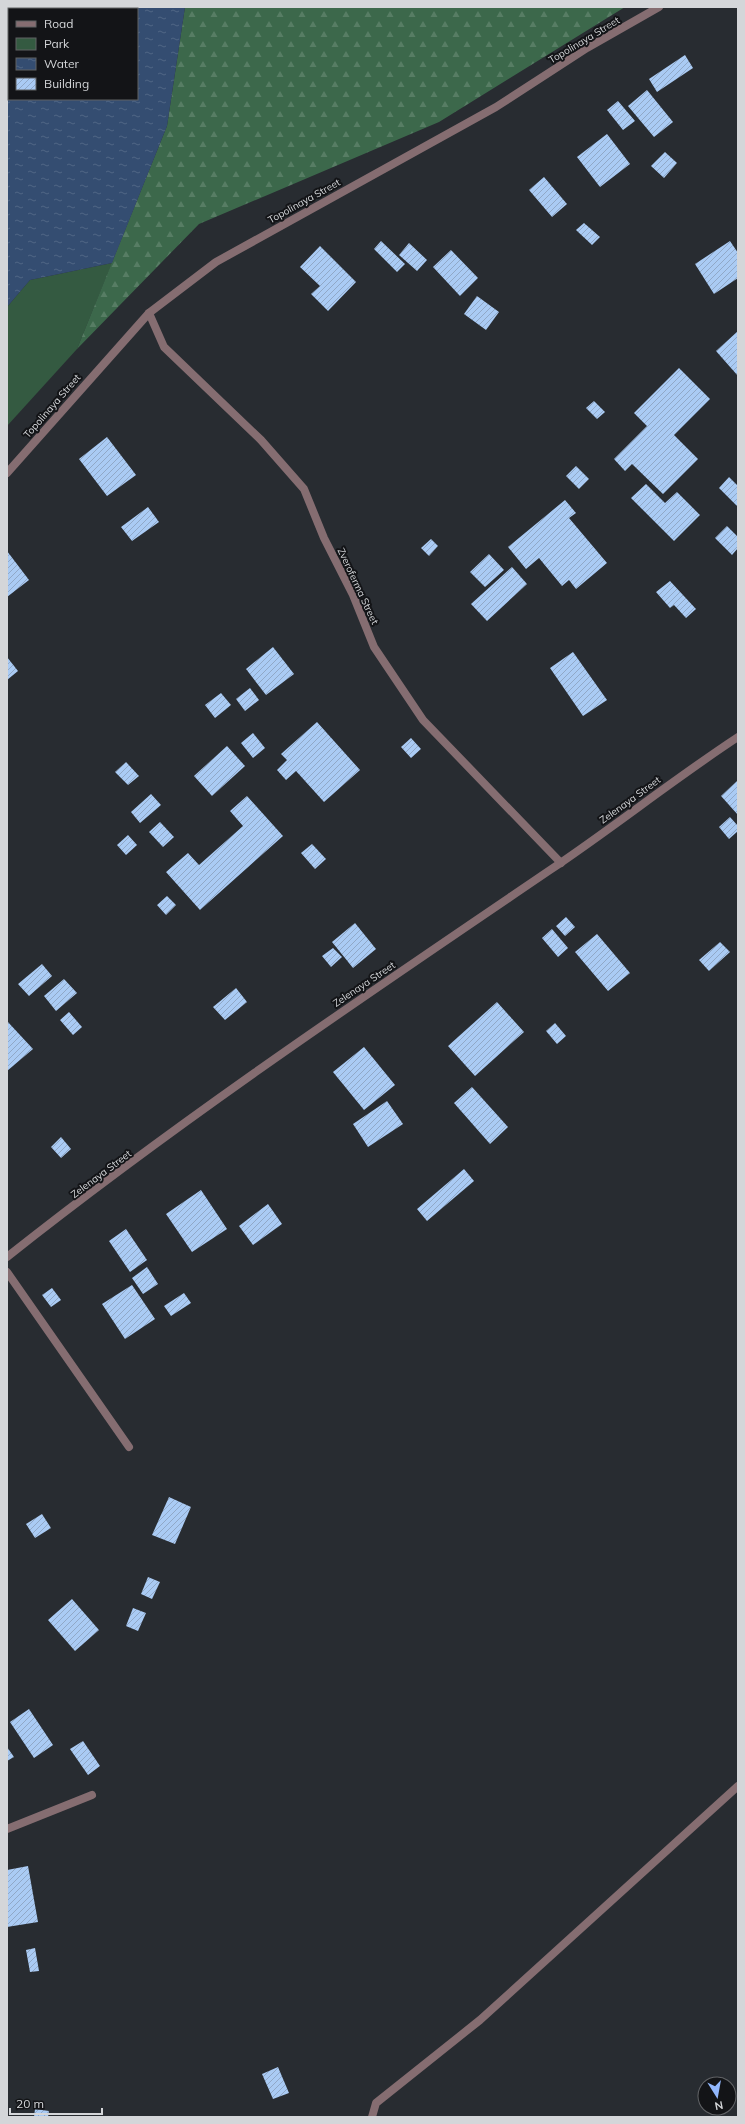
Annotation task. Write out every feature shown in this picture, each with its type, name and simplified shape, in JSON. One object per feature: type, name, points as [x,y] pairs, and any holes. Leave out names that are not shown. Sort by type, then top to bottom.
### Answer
[{"type":"street","name":"Topolinaya Street","points":[[7,473],[149,313],[216,262],[496,107],[587,48],[659,7]]},
{"type":"street","name":"Zveroferma Street","points":[[149,313],[164,347],[261,440],[304,489],[324,538],[352,595],[374,646],[422,720],[560,863]]},
{"type":"street","name":"Zelenaya Street","points":[[7,1257],[190,1120],[325,1022],[560,863],[738,737]]},
{"type":"street","points":[[7,1272],[129,1447]]},
{"type":"street","points":[[372,2117],[376,2103],[480,2020],[738,1786]]},
{"type":"street","points":[[7,1829],[92,1795]]},
{"type":"green space","points":[[185,7],[625,7],[439,122],[199,224],[77,349],[167,126]]},
{"type":"green space","points":[[112,263],[77,349],[7,426],[7,307],[30,280]]},
{"type":"water","points":[[7,7],[185,7],[167,126],[112,263],[30,280],[7,307]]},
{"type":"building","points":[[685,55],[693,68],[657,92],[649,79]]},
{"type":"building","points":[[647,90],[673,122],[654,137],[628,106]]},
{"type":"building","points":[[618,101],[635,121],[623,130],[607,110]]},
{"type":"building","points":[[607,134],[630,164],[600,187],[577,157]]},
{"type":"building","points":[[665,152],[677,163],[664,178],[651,166]]},
{"type":"building","points":[[544,177],[567,204],[552,217],[529,190]]},
{"type":"building","points":[[584,223],[600,237],[592,245],[576,230]]},
{"type":"building","points":[[381,241],[405,264],[397,272],[374,249]]},
{"type":"building","points":[[730,241],[738,253],[738,278],[714,294],[695,264]]},
{"type":"building","points":[[409,243],[427,260],[417,271],[399,255]]},
{"type":"building","points":[[320,246],[356,282],[328,311],[311,294],[320,286],[300,267]]},
{"type":"building","points":[[451,250],[478,278],[460,296],[433,267]]},
{"type":"building","points":[[477,296],[499,312],[486,330],[464,314]]},
{"type":"building","points":[[738,331],[738,376],[716,351]]},
{"type":"building","points":[[679,368],[710,399],[674,435],[698,459],[663,494],[632,464],[625,471],[614,459],[647,426],[634,413]]},
{"type":"building","points":[[594,401],[605,412],[597,419],[586,408]]},
{"type":"building","points":[[107,437],[136,475],[107,496],[79,459]]},
{"type":"building","points":[[576,466],[589,479],[579,489],[566,476]]},
{"type":"building","points":[[729,477],[738,486],[738,507],[719,488]]},
{"type":"building","points":[[646,484],[665,503],[677,492],[700,515],[674,541],[631,498]]},
{"type":"building","points":[[565,500],[576,513],[569,518],[607,563],[576,589],[569,580],[562,586],[539,558],[526,569],[508,547]]},
{"type":"building","points":[[148,507],[159,522],[132,541],[121,527]]},
{"type":"building","points":[[727,526],[738,537],[738,548],[732,555],[715,538]]},
{"type":"building","points":[[431,539],[438,546],[429,556],[421,548]]},
{"type":"building","points":[[7,551],[29,580],[7,597]]},
{"type":"building","points":[[489,554],[504,570],[485,587],[470,572]]},
{"type":"building","points":[[512,567],[527,584],[487,621],[471,604]]},
{"type":"building","points":[[670,581],[696,609],[686,618],[674,605],[670,608],[656,592]]},
{"type":"building","points":[[273,647],[294,674],[266,695],[246,669]]},
{"type":"building","points":[[573,652],[607,700],[583,716],[550,668]]},
{"type":"building","points":[[7,657],[18,671],[7,680]]},
{"type":"building","points":[[250,688],[259,700],[245,711],[236,699]]},
{"type":"building","points":[[221,693],[231,705],[215,718],[205,705]]},
{"type":"building","points":[[317,722],[360,770],[324,802],[296,771],[286,780],[277,770],[287,760],[281,754]]},
{"type":"building","points":[[253,733],[265,748],[253,758],[241,743]]},
{"type":"building","points":[[411,738],[421,749],[411,758],[401,747]]},
{"type":"building","points":[[227,746],[245,766],[212,796],[194,776]]},
{"type":"building","points":[[126,762],[139,776],[128,785],[115,772]]},
{"type":"building","points":[[738,780],[738,815],[721,796]]},
{"type":"building","points":[[151,794],[161,805],[140,823],[131,812]]},
{"type":"building","points":[[247,796],[283,836],[200,910],[166,872],[188,853],[199,865],[243,826],[230,811]]},
{"type":"building","points":[[730,817],[738,826],[738,831],[729,839],[719,827]]},
{"type":"building","points":[[160,822],[174,837],[163,847],[149,832]]},
{"type":"building","points":[[128,835],[137,845],[126,855],[117,845]]},
{"type":"building","points":[[312,844],[326,859],[315,869],[301,853]]},
{"type":"building","points":[[167,896],[176,905],[166,915],[157,905]]},
{"type":"building","points":[[566,917],[575,927],[565,936],[556,926]]},
{"type":"building","points":[[355,923],[376,949],[353,968],[332,942]]},
{"type":"building","points":[[552,929],[568,948],[558,957],[542,938]]},
{"type":"building","points":[[597,934],[630,973],[608,991],[575,952]]},
{"type":"building","points":[[720,942],[730,952],[709,971],[699,960]]},
{"type":"building","points":[[333,948],[342,957],[331,967],[322,956]]},
{"type":"building","points":[[42,964],[52,976],[29,996],[18,984]]},
{"type":"building","points":[[64,979],[77,993],[56,1011],[44,996]]},
{"type":"building","points":[[236,988],[247,1002],[225,1020],[213,1007]]},
{"type":"building","points":[[497,1002],[524,1032],[475,1076],[448,1046]]},
{"type":"building","points":[[69,1012],[82,1027],[73,1035],[60,1020]]},
{"type":"building","points":[[7,1021],[33,1049],[7,1071]]},
{"type":"building","points":[[555,1023],[566,1036],[557,1044],[546,1031]]},
{"type":"building","points":[[364,1047],[395,1085],[364,1110],[333,1072]]},
{"type":"building","points":[[472,1087],[508,1127],[490,1144],[454,1103]]},
{"type":"building","points":[[387,1101],[403,1124],[368,1147],[353,1124]]},
{"type":"building","points":[[61,1137],[71,1149],[61,1158],[51,1147]]},
{"type":"building","points":[[464,1169],[474,1181],[427,1221],[417,1209]]},
{"type":"building","points":[[201,1190],[227,1229],[192,1252],[166,1214]]},
{"type":"building","points":[[268,1204],[282,1224],[253,1245],[239,1226]]},
{"type":"building","points":[[126,1229],[147,1260],[130,1272],[109,1241]]},
{"type":"building","points":[[147,1267],[158,1284],[143,1294],[132,1278]]},
{"type":"building","points":[[132,1285],[155,1319],[125,1339],[102,1304]]},
{"type":"building","points":[[52,1288],[61,1300],[51,1307],[42,1295]]},
{"type":"building","points":[[184,1293],[191,1303],[171,1316],[164,1306]]},
{"type":"building","points":[[169,1497],[191,1507],[175,1544],[152,1535]]},
{"type":"building","points":[[42,1514],[51,1528],[35,1538],[26,1524]]},
{"type":"building","points":[[148,1577],[160,1582],[152,1599],[141,1594]]},
{"type":"building","points":[[72,1599],[99,1630],[75,1651],[48,1620]]},
{"type":"building","points":[[133,1608],[146,1613],[138,1631],[126,1626]]},
{"type":"building","points":[[29,1709],[53,1745],[34,1758],[10,1722]]},
{"type":"building","points":[[83,1741],[100,1766],[88,1775],[70,1749]]},
{"type":"building","points":[[7,1747],[14,1757],[7,1761]]},
{"type":"building","points":[[28,1866],[38,1922],[7,1927],[7,1870]]},
{"type":"building","points":[[35,1948],[39,1971],[30,1972],[26,1950]]},
{"type":"building","points":[[278,2067],[289,2093],[273,2099],[262,2074]]},
{"type":"building","points":[[35,2109],[49,2111],[48,2117],[34,2117]]}]
